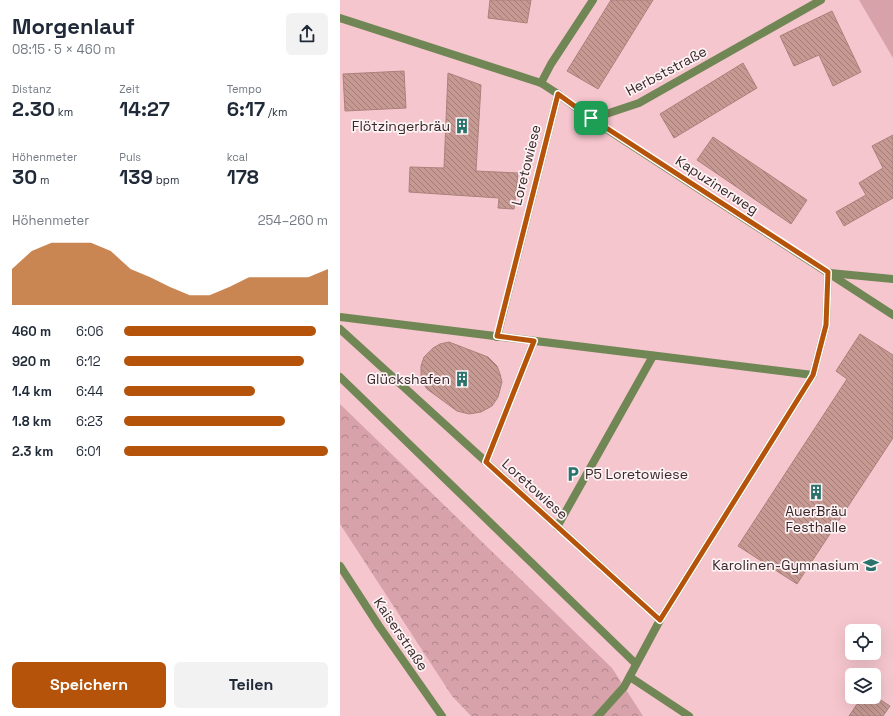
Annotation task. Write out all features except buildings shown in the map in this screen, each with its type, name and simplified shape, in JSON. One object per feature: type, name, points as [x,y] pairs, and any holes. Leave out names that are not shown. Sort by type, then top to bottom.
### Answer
[{"type":"street","points":[[541,83],[551,64],[593,0]]},
{"type":"street","name":"Herbststraße","points":[[591,118],[639,103],[821,0]]},
{"type":"street","points":[[340,18],[541,83],[591,118]]},
{"type":"street","name":"Loretowiese","points":[[497,336],[558,94]]},
{"type":"street","name":"Kapuzinerweg","points":[[591,118],[893,316]]},
{"type":"street","points":[[598,716],[624,687],[660,620],[813,375],[826,325],[828,272]]},
{"type":"street","name":"Kapuzinerweg","points":[[828,272],[893,279]]},
{"type":"street","points":[[340,317],[813,375]]},
{"type":"street","name":"Loretowiese","points":[[340,329],[660,620]]},
{"type":"street","points":[[486,462],[534,341]]},
{"type":"street","points":[[557,527],[653,356]]},
{"type":"street","points":[[340,377],[636,664]]},
{"type":"street","name":"Kaiserstraße","points":[[340,566],[379,626],[442,716]]},
{"type":"street","points":[[630,677],[690,716]]},
{"type":"green space","points":[[859,0],[893,0],[893,58]]},
{"type":"green space","points":[[340,404],[612,668],[643,716],[471,716],[452,696],[340,524]]},
{"type":"place","name":"Flötzingerbräu","points":[[462,126]]},
{"type":"place","name":"Glückshafen","points":[[462,379]]},
{"type":"place","name":"P5 Loretowiese","points":[[573,474]]},
{"type":"place","name":"AuerBräu Festhalle","points":[[816,492]]},
{"type":"place","name":"Karolinen-Gymnasium","points":[[871,565]]},
{"type":"route","points":[[558,94],[591,118],[828,272],[826,325],[813,375],[660,620],[486,462],[534,341],[497,336],[558,94]]}]
